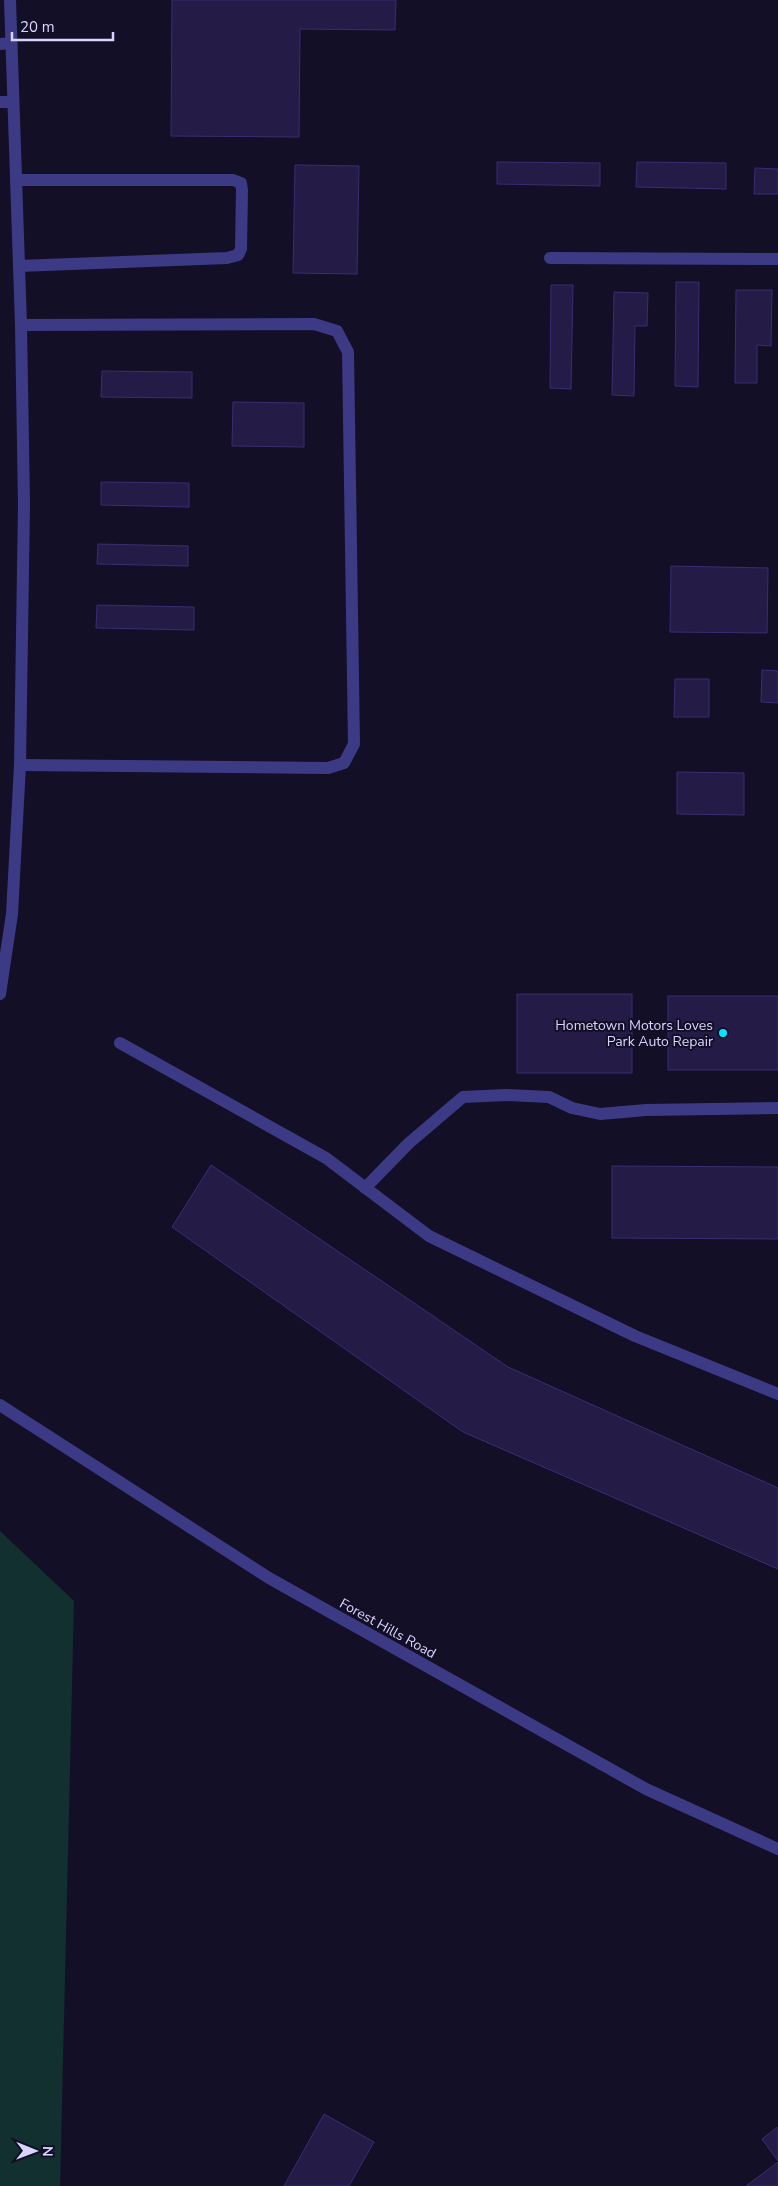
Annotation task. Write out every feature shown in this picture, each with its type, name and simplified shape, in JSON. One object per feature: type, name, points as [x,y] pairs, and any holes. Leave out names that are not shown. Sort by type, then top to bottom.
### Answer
[{"type":"street","points":[[0,994],[12,914],[20,765],[24,504],[16,180],[6,102],[5,43],[10,0]]},
{"type":"street","points":[[16,180],[234,180],[241,183],[242,190],[241,249],[238,255],[227,258],[19,266]]},
{"type":"street","points":[[550,258],[778,259]]},
{"type":"street","points":[[20,765],[328,768],[344,763],[354,744],[348,352],[337,331],[314,324],[21,325]]},
{"type":"street","points":[[120,1042],[326,1158],[430,1236],[635,1336],[778,1394]]},
{"type":"street","points":[[365,1188],[409,1143],[463,1097],[506,1095],[549,1097],[572,1108],[600,1114],[646,1110],[778,1108]]},
{"type":"street","name":"Forest Hills Road","points":[[0,1405],[269,1578],[646,1789],[778,1848]]},
{"type":"green space","points":[[0,1531],[74,1601],[60,2186],[0,2186]]},
{"type":"building","points":[[172,0],[396,0],[395,30],[300,29],[299,137],[171,136]]},
{"type":"building","points":[[497,162],[600,163],[600,186],[497,184]]},
{"type":"building","points":[[637,162],[726,163],[726,189],[636,187]]},
{"type":"building","points":[[295,165],[359,166],[357,274],[293,273]]},
{"type":"building","points":[[755,168],[778,169],[778,194],[754,194]]},
{"type":"building","points":[[676,282],[699,282],[698,387],[675,386]]},
{"type":"building","points":[[551,285],[573,285],[571,389],[550,388]]},
{"type":"building","points":[[736,290],[772,290],[771,346],[757,345],[757,383],[735,383]]},
{"type":"building","points":[[614,292],[648,293],[647,326],[635,326],[634,396],[612,395]]},
{"type":"building","points":[[102,371],[192,372],[192,398],[101,397]]},
{"type":"building","points":[[233,402],[304,403],[304,447],[232,446]]},
{"type":"building","points":[[101,482],[189,483],[189,507],[101,505]]},
{"type":"building","points":[[98,544],[188,546],[188,566],[97,564]]},
{"type":"building","points":[[671,566],[768,568],[767,633],[670,632]]},
{"type":"building","points":[[97,605],[194,607],[194,630],[96,628]]},
{"type":"building","points":[[762,670],[778,671],[778,703],[761,702]]},
{"type":"building","points":[[675,679],[709,679],[709,717],[674,717]]},
{"type":"building","points":[[677,772],[744,773],[744,815],[677,814]]},
{"type":"building","points":[[517,994],[632,994],[632,1073],[517,1073]]},
{"type":"building","name":"Hometown Motors Loves Park Auto Repair","points":[[668,996],[778,996],[778,1070],[668,1070]]},
{"type":"building","points":[[211,1165],[508,1367],[778,1488],[778,1569],[463,1432],[172,1227]]},
{"type":"building","points":[[612,1166],[778,1167],[778,1239],[612,1238]]},
{"type":"building","points":[[324,2114],[374,2142],[349,2186],[284,2186]]},
{"type":"building","points":[[778,2127],[778,2161],[762,2139]]},
{"type":"building","points":[[778,2162],[778,2186],[746,2186]]},
{"type":"place","name":"Hometown Motors Loves Park Auto Repair","points":[[723,1033]]}]
